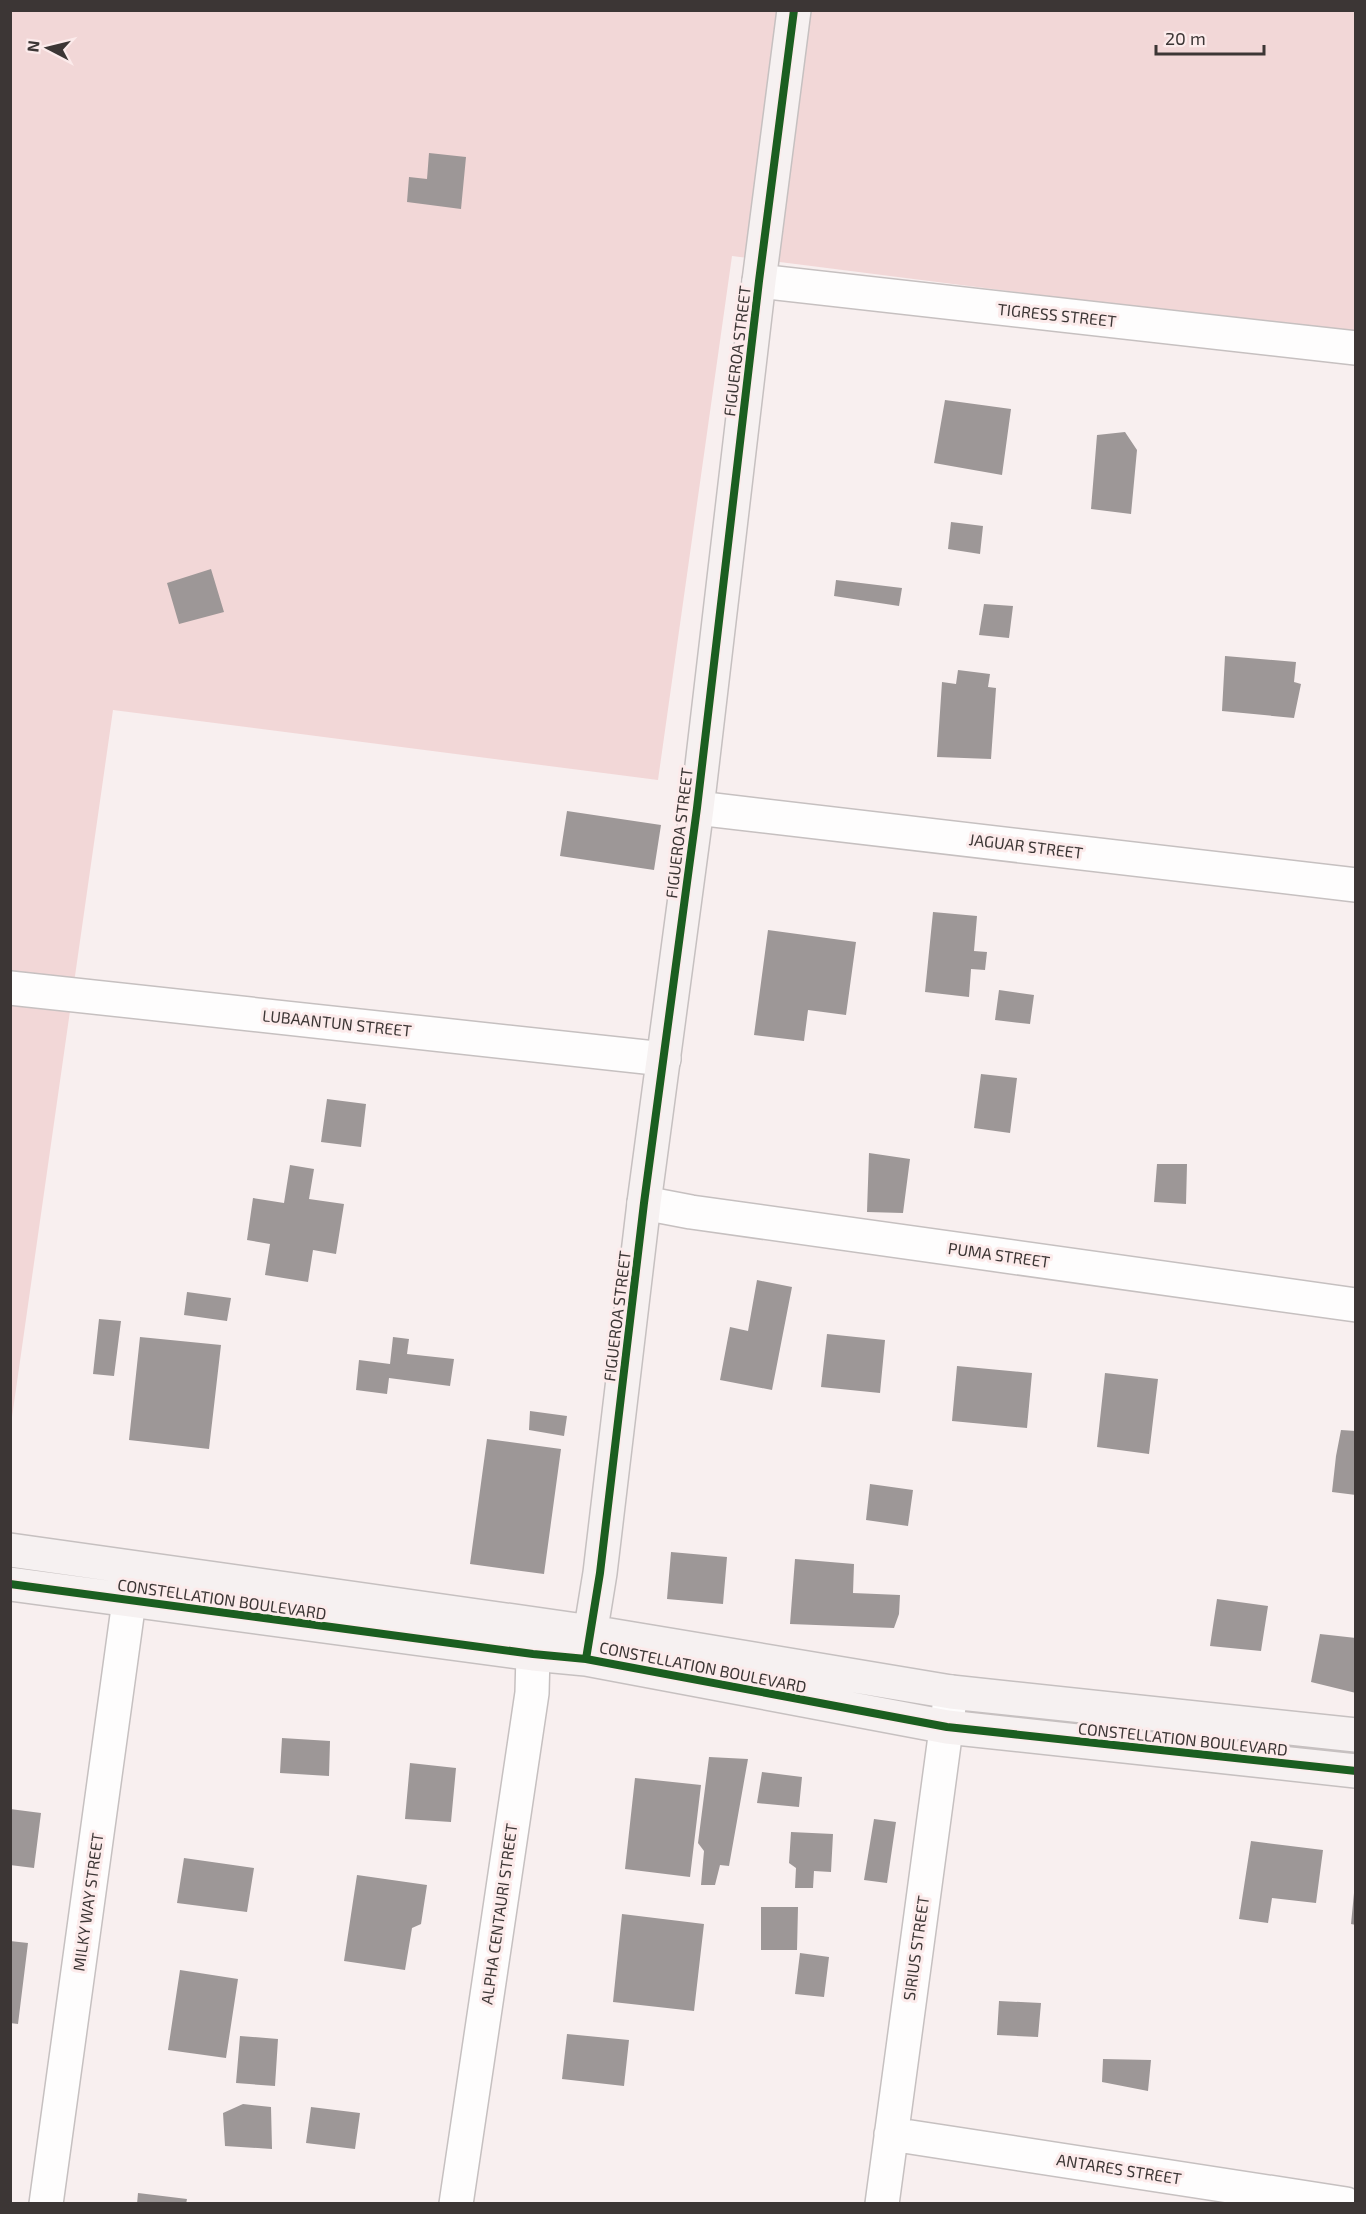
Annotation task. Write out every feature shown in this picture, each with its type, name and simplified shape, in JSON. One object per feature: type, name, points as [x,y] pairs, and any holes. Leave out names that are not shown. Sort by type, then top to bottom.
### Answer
[{"type":"street","name":"FIGUEROA STREET","points":[[588,1645],[600,1573],[644,1203],[696,808],[794,10]]},
{"type":"street","name":"TIGRESS STREET","points":[[759,281],[1356,348]]},
{"type":"street","name":"JAGUAR STREET","points":[[696,808],[1356,885]]},
{"type":"street","name":"LUBAANTUN STREET","points":[[10,988],[664,1059]]},
{"type":"street","name":"PUMA STREET","points":[[644,1203],[691,1212],[1356,1305]]},
{"type":"street","name":"CONSTELLATION BOULEVARD","points":[[10,1550],[536,1640]]},
{"type":"street","name":"CONSTELLATION BOULEVARD","points":[[10,1584],[129,1601],[588,1645],[951,1692],[1356,1736]]},
{"type":"street","name":"MILKY WAY STREET","points":[[46,2204],[129,1601]]},
{"type":"street","name":"ALPHA CENTAURI STREET","points":[[456,2204],[532,1692],[536,1640]]},
{"type":"street","name":"CONSTELLATION BOULEVARD","points":[[588,1645],[947,1727],[1356,1771]]},
{"type":"street","name":"SIRIUS STREET","points":[[882,2204],[951,1692]]},
{"type":"street","name":"ANTARES STREET","points":[[891,2134],[1346,2204]]},
{"type":"shaded area","points":[[11,11],[1355,11],[1355,335],[732,256],[658,780],[113,710],[11,1424]]},
{"type":"building","points":[[429,153],[466,157],[461,209],[407,202],[409,177],[427,179]]},
{"type":"building","points":[[945,400],[1011,409],[1002,475],[934,463]]},
{"type":"building","points":[[1125,432],[1137,450],[1131,514],[1091,509],[1097,435]]},
{"type":"building","points":[[951,522],[983,526],[980,554],[948,549]]},
{"type":"building","points":[[211,569],[224,612],[179,624],[167,583]]},
{"type":"building","points":[[836,580],[902,588],[899,606],[834,596]]},
{"type":"building","points":[[984,604],[1013,606],[1009,638],[979,635]]},
{"type":"building","points":[[1225,656],[1296,662],[1294,682],[1301,684],[1294,718],[1222,711]]},
{"type":"building","points":[[958,670],[990,674],[988,687],[996,688],[991,759],[937,757],[942,682],[956,684]]},
{"type":"building","points":[[567,811],[661,825],[654,870],[560,856]]},
{"type":"building","points":[[933,912],[977,916],[974,951],[987,952],[985,970],[971,969],[969,997],[925,992]]},
{"type":"building","points":[[768,930],[856,942],[846,1015],[808,1010],[804,1041],[754,1035]]},
{"type":"building","points":[[999,990],[1034,995],[1030,1024],[995,1020]]},
{"type":"building","points":[[981,1074],[1017,1078],[1010,1133],[974,1128]]},
{"type":"building","points":[[327,1099],[366,1104],[361,1147],[321,1142]]},
{"type":"building","points":[[869,1153],[910,1159],[903,1213],[867,1212]]},
{"type":"building","points":[[1157,1164],[1187,1164],[1186,1204],[1154,1202]]},
{"type":"building","points":[[290,1165],[314,1169],[309,1199],[344,1204],[336,1254],[313,1250],[308,1282],[265,1275],[270,1244],[247,1240],[253,1198],[284,1203]]},
{"type":"building","points":[[757,1280],[792,1287],[772,1390],[720,1380],[730,1327],[748,1331]]},
{"type":"building","points":[[187,1292],[231,1298],[227,1321],[184,1315]]},
{"type":"building","points":[[99,1319],[121,1321],[114,1376],[93,1374]]},
{"type":"building","points":[[827,1334],[885,1340],[880,1393],[821,1387]]},
{"type":"building","points":[[140,1337],[221,1345],[209,1449],[129,1440]]},
{"type":"building","points":[[393,1337],[409,1339],[407,1354],[454,1359],[450,1386],[389,1378],[387,1394],[356,1390],[359,1360],[390,1364]]},
{"type":"building","points":[[957,1366],[1032,1373],[1027,1428],[952,1421]]},
{"type":"building","points":[[1105,1373],[1158,1379],[1149,1454],[1097,1447]]},
{"type":"building","points":[[530,1411],[567,1416],[564,1436],[529,1430]]},
{"type":"building","points":[[1341,1430],[1356,1431],[1356,1495],[1332,1492]]},
{"type":"building","points":[[487,1439],[561,1449],[544,1574],[470,1564]]},
{"type":"building","points":[[870,1484],[913,1490],[908,1526],[866,1520]]},
{"type":"building","points":[[671,1552],[727,1557],[723,1604],[667,1599]]},
{"type":"building","points":[[795,1559],[854,1564],[853,1593],[900,1595],[899,1614],[894,1628],[790,1624]]},
{"type":"building","points":[[1217,1599],[1268,1606],[1261,1651],[1210,1646]]},
{"type":"building","points":[[1320,1634],[1356,1638],[1356,1693],[1311,1682]]},
{"type":"building","points":[[282,1738],[330,1741],[329,1776],[280,1773]]},
{"type":"building","points":[[709,1757],[748,1759],[729,1866],[720,1865],[715,1885],[701,1885],[704,1851],[698,1843]]},
{"type":"building","points":[[410,1763],[456,1768],[451,1822],[405,1819]]},
{"type":"building","points":[[762,1772],[802,1777],[799,1807],[757,1803]]},
{"type":"building","points":[[635,1778],[701,1785],[690,1877],[625,1869]]},
{"type":"building","points":[[10,1809],[41,1813],[34,1868],[10,1865]]},
{"type":"building","points":[[874,1819],[896,1822],[887,1883],[864,1880]]},
{"type":"building","points":[[791,1832],[833,1834],[831,1872],[814,1871],[813,1888],[795,1888],[796,1868],[789,1863]]},
{"type":"building","points":[[1251,1841],[1323,1850],[1316,1903],[1272,1898],[1268,1923],[1239,1919]]},
{"type":"building","points":[[184,1858],[254,1868],[247,1912],[177,1903]]},
{"type":"building","points":[[357,1875],[427,1885],[421,1924],[412,1928],[405,1970],[344,1961]]},
{"type":"building","points":[[1354,1893],[1356,1893],[1356,1925],[1351,1924]]},
{"type":"building","points":[[761,1907],[798,1907],[797,1950],[761,1950]]},
{"type":"building","points":[[622,1914],[704,1924],[694,2011],[613,2002]]},
{"type":"building","points":[[10,1941],[28,1943],[18,2024],[10,2023]]},
{"type":"building","points":[[800,1953],[829,1957],[824,1997],[795,1994]]},
{"type":"building","points":[[180,1970],[238,1979],[226,2058],[168,2050]]},
{"type":"building","points":[[999,2001],[1041,2003],[1038,2037],[997,2035]]},
{"type":"building","points":[[567,2034],[629,2040],[624,2086],[562,2079]]},
{"type":"building","points":[[240,2036],[278,2039],[275,2086],[236,2083]]},
{"type":"building","points":[[1103,2059],[1151,2060],[1148,2091],[1102,2082]]},
{"type":"building","points":[[243,2104],[271,2107],[272,2149],[225,2146],[223,2113]]},
{"type":"building","points":[[311,2107],[360,2113],[355,2149],[306,2143]]},
{"type":"building","points":[[138,2193],[187,2199],[186,2204],[137,2204]]},
{"type":"cycle path","points":[[586,1659],[600,1573],[644,1203],[697,808],[759,281],[794,10]]},
{"type":"cycle path","points":[[10,1584],[533,1654],[586,1659],[947,1727],[1356,1771]]}]
